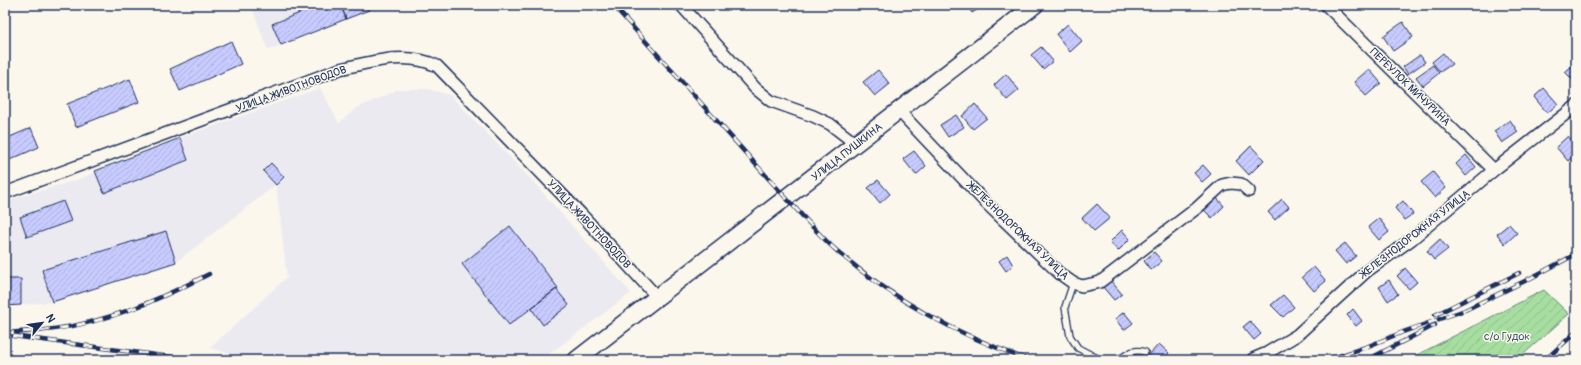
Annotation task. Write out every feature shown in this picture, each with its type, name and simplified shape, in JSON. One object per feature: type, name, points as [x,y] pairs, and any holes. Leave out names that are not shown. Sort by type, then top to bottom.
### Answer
[{"type":"main road","name":"УЛИЦА ПУШКИНА","points":[[576,360],[1035,5]]},
{"type":"street","points":[[681,5],[755,88],[771,101],[813,116],[830,124],[856,144]]},
{"type":"street","name":"ПЕРЕУЛОК МИЧУРИНА","points":[[1326,5],[1494,170]]},
{"type":"street","name":"УЛИЦА ЖИВОТНОВОДОВ","points":[[5,194],[340,69],[382,60],[422,60],[437,66],[581,214],[658,298]]},
{"type":"street","name":"ЖЕЛЕЗНОДОРОЖНАЯ УЛИЦА","points":[[1252,359],[1267,353],[1297,335],[1367,271],[1412,239],[1494,170],[1576,106]]},
{"type":"street","name":"ЖЕЛЕЗНОДОРОЖНАЯ УЛИЦА","points":[[899,111],[986,203],[1073,284],[1082,286],[1100,282],[1197,208],[1222,186],[1231,183],[1241,184],[1249,191]]},
{"type":"lane","points":[[1073,284],[1065,307],[1070,336],[1078,348],[1101,360]]},
{"type":"lane","points":[[1118,360],[1134,350],[1145,352]]},
{"type":"shaded area","points":[[251,5],[378,5],[268,50]]},
{"type":"shaded area","points":[[320,88],[339,123],[355,109],[399,89],[428,89],[450,95],[528,176],[631,293],[541,360],[252,360],[210,348],[287,277],[276,185],[176,262],[52,302],[5,306],[5,201],[74,181],[180,138]]},
{"type":"green space","name":"с/о Гудок","points":[[1544,290],[1569,314],[1517,360],[1407,360]]},
{"type":"building","points":[[320,5],[341,5],[346,19],[281,45],[272,24]]},
{"type":"building","points":[[341,5],[367,5],[369,10],[346,19]]},
{"type":"building","points":[[967,5],[985,5],[972,13]]},
{"type":"building","points":[[1403,22],[1413,37],[1393,51],[1383,36]]},
{"type":"building","points":[[1068,24],[1082,41],[1070,52],[1056,34]]},
{"type":"building","points":[[231,41],[241,64],[180,91],[170,69]]},
{"type":"building","points":[[1041,47],[1053,61],[1043,69],[1031,55]]},
{"type":"building","points":[[1443,53],[1452,64],[1440,72],[1432,62]]},
{"type":"building","points":[[1420,55],[1425,62],[1408,74],[1403,67]]},
{"type":"building","points":[[1574,64],[1576,66],[1576,83],[1565,72]]},
{"type":"building","points":[[1433,65],[1439,73],[1423,86],[1416,77]]},
{"type":"building","points":[[1369,69],[1381,83],[1366,96],[1354,82]]},
{"type":"building","points":[[878,70],[890,84],[875,96],[863,82]]},
{"type":"building","points":[[1006,74],[1019,90],[1007,100],[994,85]]},
{"type":"building","points":[[130,79],[139,102],[76,127],[67,104]]},
{"type":"building","points":[[1544,88],[1558,104],[1547,113],[1534,97]]},
{"type":"building","points":[[975,104],[987,118],[973,129],[962,116]]},
{"type":"building","points":[[956,115],[964,127],[948,137],[940,125]]},
{"type":"building","points":[[1510,120],[1518,132],[1502,143],[1494,131]]},
{"type":"building","points":[[31,128],[39,147],[5,162],[5,139]]},
{"type":"building","points":[[1568,136],[1576,145],[1576,154],[1568,161],[1556,147]]},
{"type":"building","points":[[180,138],[188,160],[104,193],[95,171]]},
{"type":"building","points":[[1251,146],[1264,160],[1249,175],[1236,161]]},
{"type":"building","points":[[914,151],[926,166],[916,175],[903,159]]},
{"type":"building","points":[[1466,155],[1476,167],[1466,176],[1456,164]]},
{"type":"building","points":[[271,163],[284,177],[276,185],[263,171]]},
{"type":"building","points":[[1203,165],[1211,174],[1202,182],[1194,173]]},
{"type":"building","points":[[1433,172],[1446,188],[1435,198],[1421,182]]},
{"type":"building","points":[[878,180],[890,194],[880,203],[868,188]]},
{"type":"building","points":[[1217,198],[1224,206],[1212,218],[1204,210]]},
{"type":"building","points":[[1282,199],[1289,207],[1275,220],[1268,212]]},
{"type":"building","points":[[63,201],[71,221],[27,237],[20,217]]},
{"type":"building","points":[[1403,201],[1413,214],[1404,220],[1395,208]]},
{"type":"building","points":[[1097,204],[1110,218],[1094,231],[1082,218]]},
{"type":"building","points":[[1379,218],[1389,232],[1379,240],[1368,227]]},
{"type":"building","points":[[1509,224],[1517,233],[1505,244],[1497,234]]},
{"type":"building","points":[[510,226],[558,288],[509,325],[462,264]]},
{"type":"building","points":[[1122,230],[1130,239],[1118,251],[1110,242]]},
{"type":"building","points":[[166,231],[176,262],[52,302],[42,270]]},
{"type":"building","points":[[1440,239],[1448,249],[1434,260],[1427,251]]},
{"type":"building","points":[[1345,243],[1356,256],[1346,264],[1335,251]]},
{"type":"building","points":[[1154,252],[1162,261],[1151,270],[1144,261]]},
{"type":"building","points":[[1007,255],[1013,265],[1006,271],[999,261]]},
{"type":"building","points":[[1314,267],[1326,281],[1314,291],[1302,277]]},
{"type":"building","points":[[1405,268],[1417,282],[1409,289],[1397,276]]},
{"type":"building","points":[[5,279],[21,279],[21,305],[5,306]]},
{"type":"building","points":[[1110,280],[1122,294],[1114,300],[1102,286]]},
{"type":"building","points":[[1389,280],[1398,294],[1388,301],[1379,287]]},
{"type":"building","points":[[556,289],[569,305],[543,325],[531,308]]},
{"type":"building","points":[[1283,295],[1294,307],[1283,317],[1271,305]]},
{"type":"building","points":[[1353,309],[1362,321],[1356,326],[1347,315]]},
{"type":"building","points":[[1124,312],[1133,323],[1124,330],[1115,319]]},
{"type":"building","points":[[1250,321],[1261,334],[1254,340],[1243,327]]},
{"type":"building","points":[[1159,344],[1169,353],[1162,360],[1152,360],[1148,356]]},
{"type":"railway","points":[[613,5],[786,198],[817,232],[837,251],[882,286],[928,315],[976,339],[1029,360]]},
{"type":"railway","points":[[1327,360],[1465,310],[1576,254]]},
{"type":"railway","points":[[1435,315],[1519,273]]},
{"type":"railway","points":[[5,333],[54,329],[95,321],[153,301],[209,274]]},
{"type":"railway","points":[[1367,360],[1435,325]]},
{"type":"railway","points":[[1545,360],[1576,332]]},
{"type":"railway","points":[[13,336],[193,360]]}]
